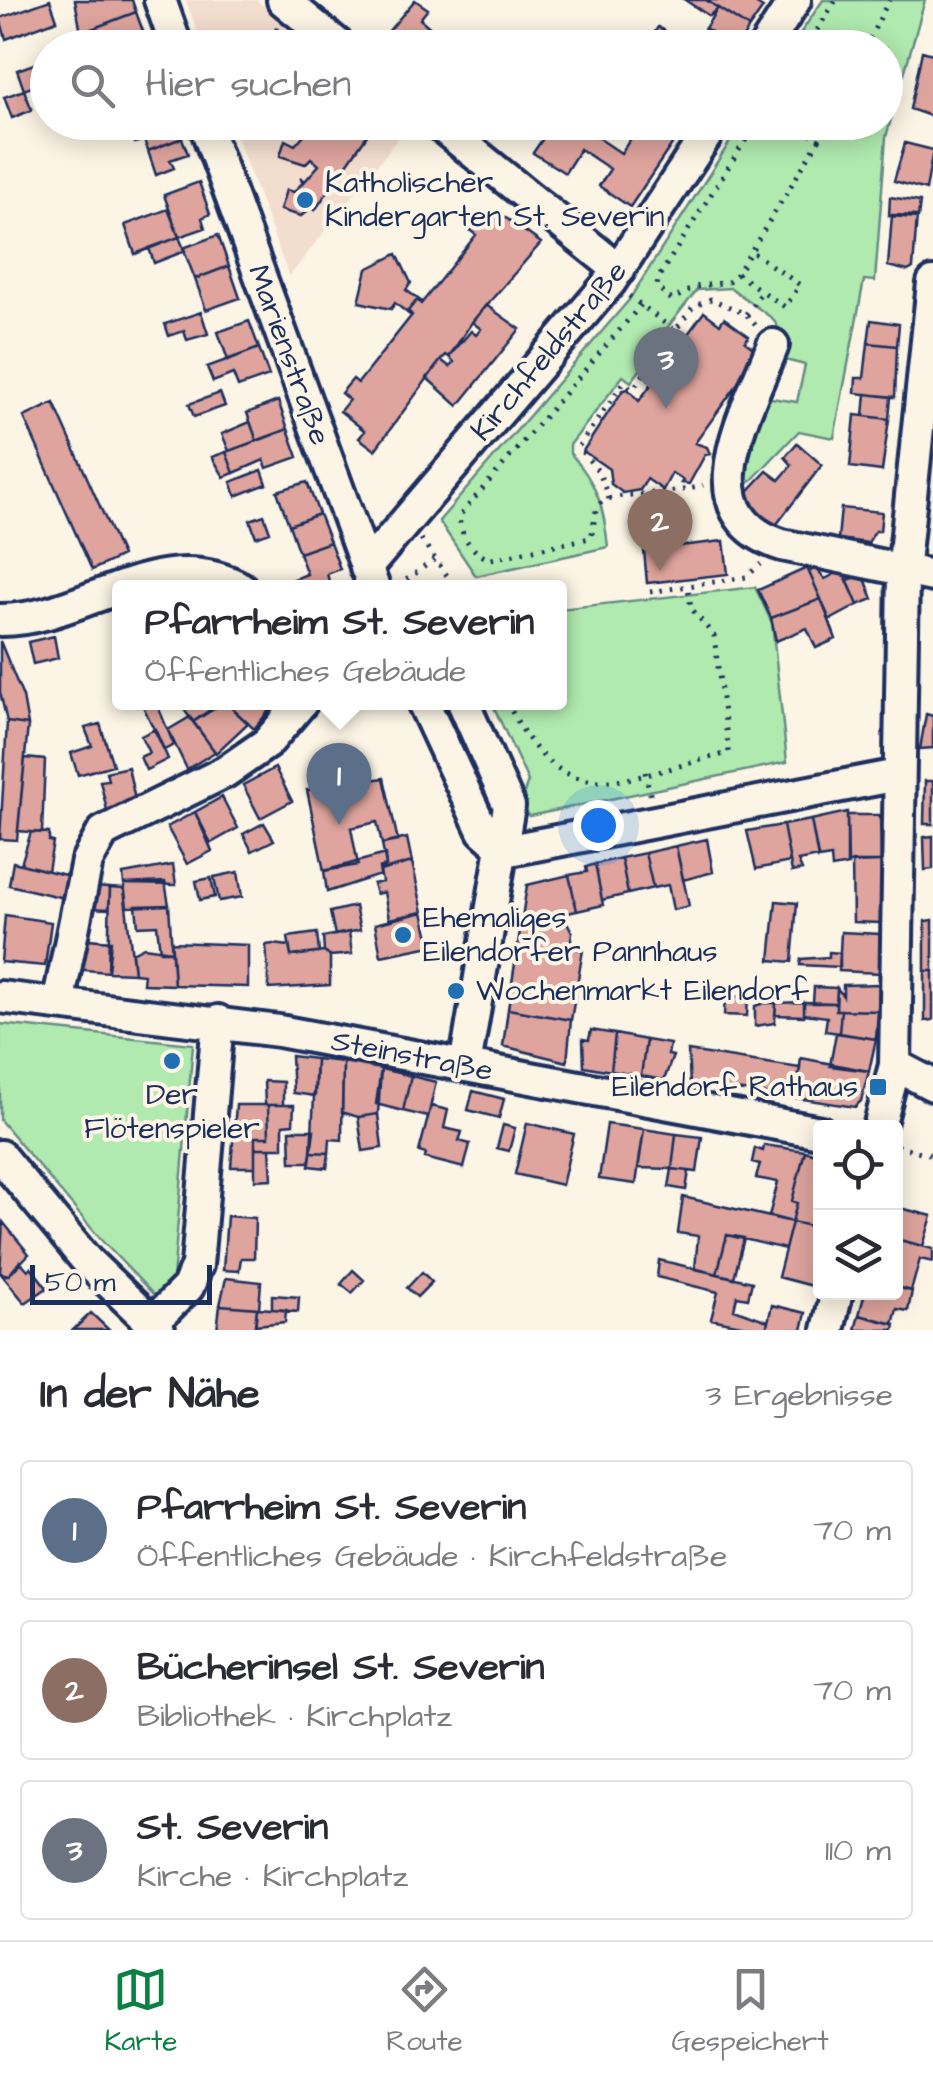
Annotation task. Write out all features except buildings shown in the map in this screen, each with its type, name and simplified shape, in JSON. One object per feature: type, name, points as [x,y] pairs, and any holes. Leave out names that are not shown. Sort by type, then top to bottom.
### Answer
[{"type":"street","points":[[160,0],[171,30]]},
{"type":"street","points":[[283,0],[320,30]]},
{"type":"street","points":[[776,30],[796,0]]},
{"type":"street","name":"Marienstraße","points":[[211,140],[370,578]]},
{"type":"street","points":[[457,140],[615,276]]},
{"type":"street","name":"Kirchfeldstraße","points":[[370,578],[615,276],[703,140]]},
{"type":"street","points":[[881,1120],[895,1065],[898,775],[918,574],[933,283]]},
{"type":"street","points":[[773,345],[726,476],[730,502],[742,524],[760,538],[782,546],[918,574]]},
{"type":"street","points":[[144,580],[172,573],[216,574],[227,580]]},
{"type":"street","points":[[0,620],[26,620],[112,588]]},
{"type":"street","points":[[58,1004],[72,917],[94,844],[103,832],[225,772],[267,743],[295,710]]},
{"type":"street","points":[[427,710],[472,812],[499,845],[530,848],[898,775]]},
{"type":"street","points":[[465,1066],[499,845],[509,806],[467,710]]},
{"type":"street","name":"Steinstraße","points":[[0,997],[218,1021],[813,1131]]},
{"type":"street","points":[[0,1156],[87,1260],[156,1327],[188,1287],[197,1265],[218,1021]]},
{"type":"street","points":[[895,1065],[933,1085]]},
{"type":"street","points":[[828,1330],[835,1300]]},
{"type":"path","points":[[817,30],[836,0]]},
{"type":"path","points":[[874,30],[889,0]]},
{"type":"path","points":[[746,140],[658,278],[657,286],[672,300],[680,299],[695,287],[728,282],[737,274],[820,140]]},
{"type":"path","points":[[737,274],[785,308],[800,285],[752,252]]},
{"type":"path","points":[[615,276],[640,305],[676,331]]},
{"type":"path","points":[[746,314],[762,292]]},
{"type":"path","points":[[609,499],[599,472],[579,454],[580,442],[624,382],[634,389],[693,307],[711,298],[746,314],[773,345]]},
{"type":"path","points":[[640,305],[458,520],[478,553],[491,560],[590,538],[596,510],[609,499],[685,492],[726,476]]},
{"type":"path","points":[[424,542],[448,577]]},
{"type":"path","points":[[650,592],[746,577],[782,546]]},
{"type":"path","points":[[407,580],[436,559]]},
{"type":"path","points":[[512,710],[546,762],[571,779],[598,783],[729,753],[714,636],[691,608],[688,588]]},
{"type":"path","points":[[903,1148],[933,1156]]},
{"type":"shaded area","points":[[186,0],[256,0],[294,30],[197,30]]},
{"type":"shaded area","name":"Katholischer Kindergarten St. Severin","points":[[238,140],[397,140],[289,277]]},
{"type":"green space","points":[[823,0],[925,0],[903,77],[903,30],[803,30]]},
{"type":"green space","points":[[731,140],[886,140],[875,281],[864,280],[834,438],[799,431],[748,484],[740,475],[764,397],[797,402],[805,365],[781,359],[781,333],[773,319],[731,288],[697,290],[631,382],[623,376],[570,445],[570,453],[598,496],[608,547],[476,576],[439,521],[629,300]]},
{"type":"green space","points":[[755,587],[772,623],[787,762],[529,816],[520,805],[528,781],[495,710],[567,710],[567,608]]},
{"type":"green space","points":[[0,1024],[193,1044],[173,1279],[155,1296],[103,1242],[0,1120]]},
{"type":"place","name":"Katholischer Kindergarten St. Severin","points":[[305,200]]},
{"type":"place","name":"St. Severin","points":[[666,409]]},
{"type":"place","name":"Bücherinsel St. Severin","points":[[660,571]]},
{"type":"place","name":"Pfarrheim St. Severin","points":[[339,825]]},
{"type":"place","name":"Ehemaliges Eilendorfer Pannhaus","points":[[403,935]]},
{"type":"place","name":"Wochenmarkt Eilendorf","points":[[456,991]]},
{"type":"place","name":"Der Flötenspieler","points":[[172,1061]]},
{"type":"place","name":"Eilendorf Rathaus","points":[[878,1087]]}]
